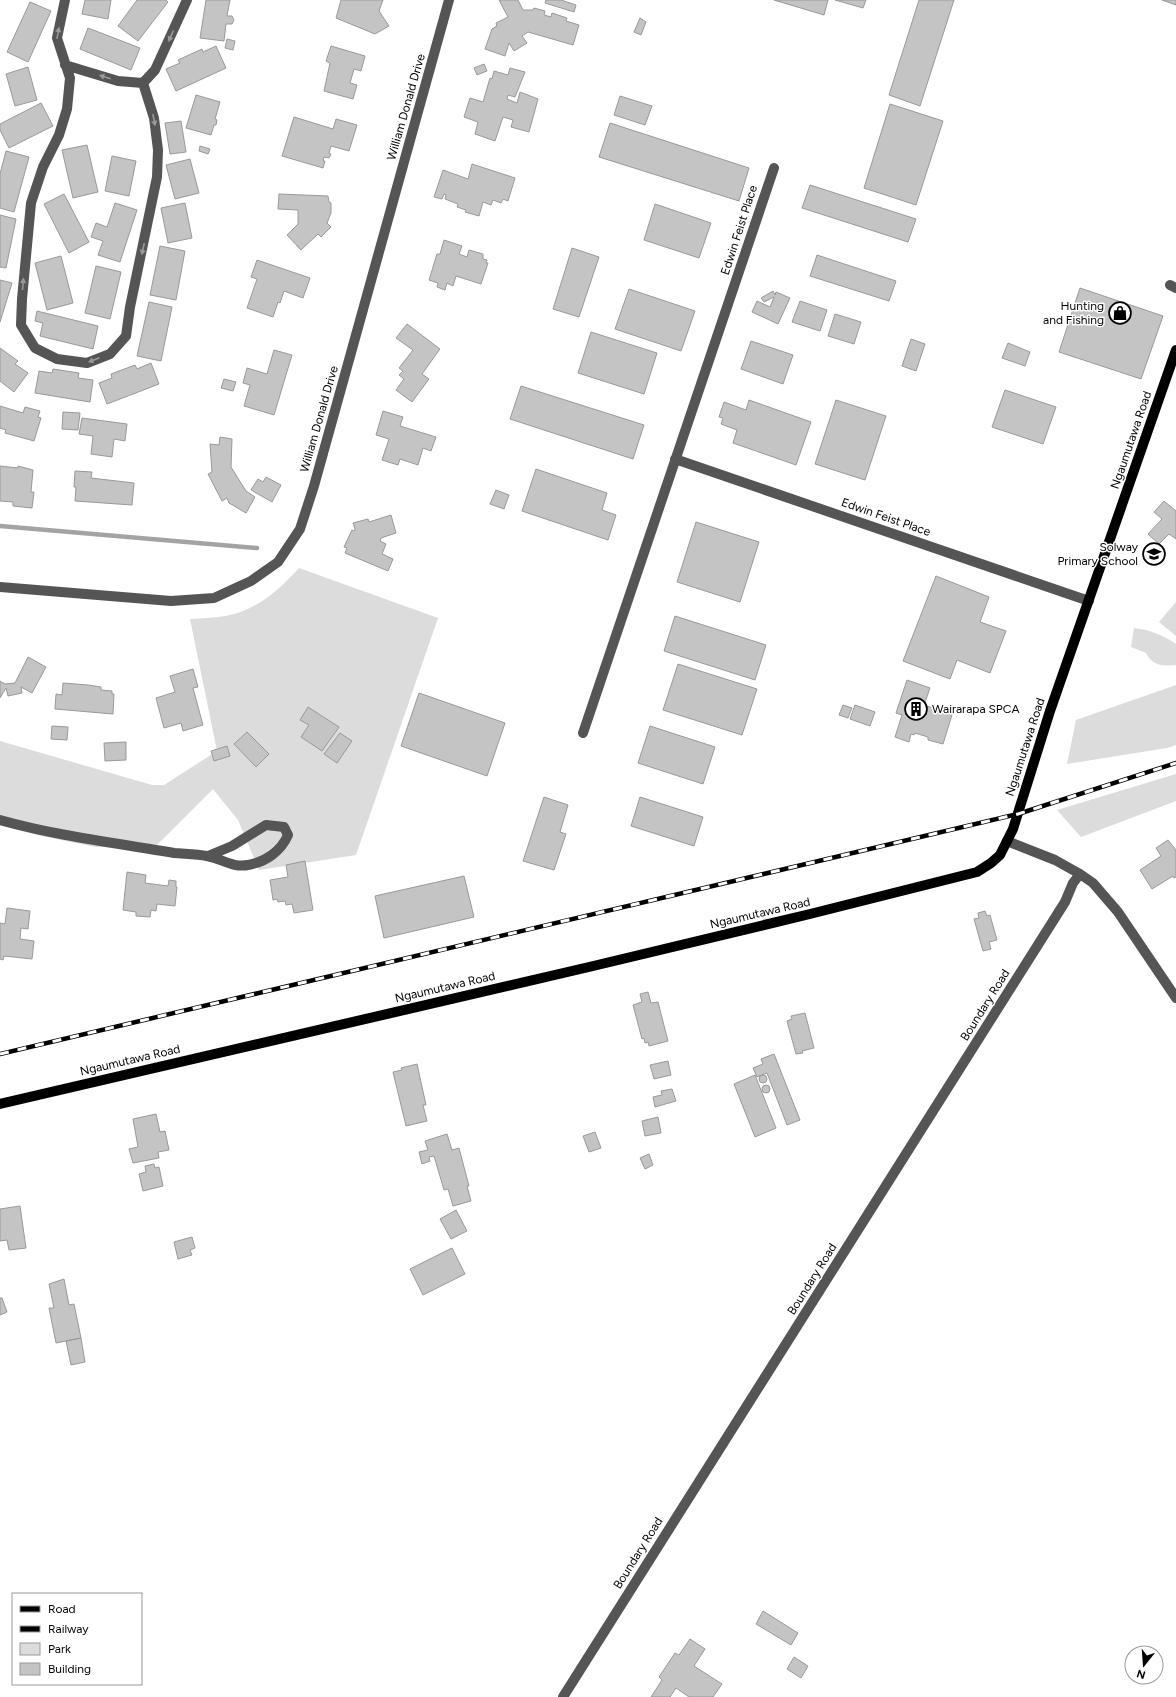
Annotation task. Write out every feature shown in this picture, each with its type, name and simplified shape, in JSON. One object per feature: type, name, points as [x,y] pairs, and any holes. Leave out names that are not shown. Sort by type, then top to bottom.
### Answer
[{"type":"main road","name":"Ngaumutawa Road","points":[[0,1104],[589,967],[977,872],[1000,855],[1018,814],[1048,718],[1176,350]]},
{"type":"street","points":[[65,0],[56,38],[70,78],[67,109],[59,135],[43,167],[30,203],[21,325],[35,348],[57,359],[88,363],[110,354],[126,336],[130,307],[157,177],[158,150],[154,118],[143,83]]},
{"type":"street","points":[[143,83],[155,70],[187,0]]},
{"type":"street","name":"William Donald Drive","points":[[0,587],[171,601],[214,598],[251,581],[278,562],[300,529],[314,486],[449,0]]},
{"type":"street","points":[[65,65],[118,81],[143,83]]},
{"type":"street","name":"Edwin Feist Place","points":[[583,733],[774,168]]},
{"type":"street","name":"Edwin Feist Place","points":[[675,459],[1089,601]]},
{"type":"street","points":[[0,820],[71,836],[184,854],[208,856],[236,866],[249,865],[267,858],[284,843],[288,835],[284,827],[266,825],[232,846],[208,856]]},
{"type":"street","points":[[1007,841],[1055,860],[1080,874],[1105,895],[1176,998]]},
{"type":"street","name":"Boundary Road","points":[[563,1697],[1065,902],[1073,883],[1080,874]]},
{"type":"green space","points":[[299,568],[438,618],[356,855],[259,870],[238,820],[213,789],[156,846],[95,847],[37,835],[0,822],[0,741],[152,785],[164,785],[217,751],[190,619],[225,616],[247,609],[275,592]]},
{"type":"green space","points":[[1176,602],[1176,636],[1159,622]]},
{"type":"green space","points":[[1134,628],[1156,633],[1176,644],[1176,665],[1155,663],[1146,653],[1131,647]]},
{"type":"green space","points":[[1176,685],[1176,745],[1167,748],[1067,764],[1076,720]]},
{"type":"green space","points":[[1176,774],[1176,801],[1081,837],[1057,810]]},
{"type":"building","points":[[85,0],[111,0],[108,19],[82,14]]},
{"type":"building","points":[[137,0],[166,0],[168,2],[138,41],[118,26]]},
{"type":"building","points":[[206,0],[230,0],[227,16],[232,16],[234,20],[232,24],[226,24],[224,41],[200,38]]},
{"type":"building","points":[[341,0],[383,0],[379,11],[389,26],[375,34],[336,18]]},
{"type":"building","points":[[499,0],[518,0],[523,10],[533,10],[534,8],[545,11],[544,15],[551,17],[552,13],[567,18],[566,21],[579,25],[573,45],[528,32],[522,36],[527,43],[514,51],[509,43],[505,56],[485,49],[492,29],[497,26],[496,23],[508,17]]},
{"type":"building","points":[[546,0],[561,0],[576,5],[574,12],[545,3]]},
{"type":"building","points":[[774,0],[828,0],[824,15]]},
{"type":"building","points":[[835,0],[866,0],[863,8]]},
{"type":"building","points":[[919,0],[954,0],[920,106],[889,95]]},
{"type":"building","points":[[1162,0],[1176,0],[1176,5]]},
{"type":"building","points":[[30,2],[51,11],[28,62],[7,52]]},
{"type":"building","points":[[640,18],[646,22],[641,35],[634,32]]},
{"type":"building","points":[[88,28],[140,48],[131,70],[80,49]]},
{"type":"building","points":[[227,39],[235,41],[233,50],[225,48]]},
{"type":"building","points":[[216,46],[226,68],[176,91],[166,69],[180,63],[178,60],[202,49],[203,52]]},
{"type":"building","points":[[331,46],[365,56],[361,71],[354,69],[350,83],[357,85],[353,99],[324,91],[330,63],[326,61]]},
{"type":"building","points":[[484,64],[487,71],[477,75],[474,68]]},
{"type":"building","points":[[28,67],[37,100],[15,106],[6,74]]},
{"type":"building","points":[[510,68],[525,72],[515,97],[508,95],[507,99],[517,103],[520,92],[538,99],[529,132],[511,127],[513,120],[503,117],[495,141],[475,134],[478,122],[464,117],[470,98],[483,102],[490,78],[492,79],[494,71],[508,75]]},
{"type":"building","points":[[196,95],[220,102],[215,119],[217,120],[216,125],[214,125],[211,135],[186,128]]},
{"type":"building","points":[[620,96],[652,106],[645,125],[614,115]]},
{"type":"building","points":[[41,103],[53,126],[9,148],[0,130],[0,124]]},
{"type":"building","points":[[890,104],[943,121],[916,205],[864,188]]},
{"type":"building","points":[[294,117],[333,129],[336,119],[357,125],[349,151],[331,146],[329,153],[331,154],[329,158],[324,157],[323,161],[325,161],[323,168],[282,156]]},
{"type":"building","points":[[181,121],[186,152],[170,154],[165,123]]},
{"type":"building","points":[[610,123],[749,168],[739,201],[599,157]]},
{"type":"building","points":[[87,145],[98,192],[73,198],[62,150]]},
{"type":"building","points":[[200,146],[210,149],[208,154],[199,151]]},
{"type":"building","points":[[6,151],[29,157],[14,212],[0,208],[0,174]]},
{"type":"building","points":[[112,156],[136,161],[129,196],[105,191]]},
{"type":"building","points":[[190,159],[199,193],[175,199],[166,165]]},
{"type":"building","points":[[472,164],[515,178],[508,201],[503,199],[501,203],[493,200],[491,205],[483,202],[479,216],[465,212],[466,210],[457,207],[458,204],[445,199],[446,195],[444,194],[442,199],[434,197],[443,170],[468,179]]},
{"type":"building","points":[[810,185],[916,219],[908,242],[802,208]]},
{"type":"building","points":[[64,194],[89,242],[69,253],[44,204]]},
{"type":"building","points":[[279,194],[328,196],[329,202],[331,203],[331,213],[327,223],[331,227],[321,237],[318,234],[301,250],[287,235],[298,224],[298,210],[278,209]]},
{"type":"building","points":[[115,203],[137,210],[120,262],[98,255],[103,241],[91,237],[96,223],[107,227]]},
{"type":"building","points":[[185,203],[192,238],[168,243],[161,208]]},
{"type":"building","points":[[655,204],[711,223],[699,258],[644,240]]},
{"type":"building","points":[[0,215],[16,219],[6,268],[0,267]]},
{"type":"building","points":[[444,240],[462,246],[459,254],[467,257],[469,250],[483,254],[483,259],[487,260],[486,263],[488,263],[481,284],[456,276],[453,286],[447,283],[445,290],[437,287],[438,283],[429,280],[437,254],[440,254]]},
{"type":"building","points":[[160,246],[185,251],[176,300],[150,295]]},
{"type":"building","points":[[572,248],[599,257],[579,317],[553,309]]},
{"type":"building","points":[[817,255],[896,281],[889,301],[810,276]]},
{"type":"building","points":[[61,256],[73,303],[47,310],[35,263]]},
{"type":"building","points":[[257,260],[310,278],[303,298],[284,291],[280,303],[278,302],[273,317],[247,308],[257,279],[251,277]]},
{"type":"building","points":[[96,266],[121,272],[110,319],[85,313]]},
{"type":"building","points":[[0,280],[12,283],[0,322]]},
{"type":"building","points":[[1080,288],[1163,316],[1141,379],[1059,352]]},
{"type":"building","points":[[629,289],[695,311],[681,351],[615,329]]},
{"type":"building","points":[[773,291],[775,295],[776,292],[790,298],[778,324],[752,312],[757,301],[770,307],[774,297],[764,302],[761,298]]},
{"type":"building","points":[[800,301],[827,310],[820,331],[792,322]]},
{"type":"building","points":[[149,302],[172,307],[161,361],[137,356]]},
{"type":"building","points":[[37,311],[98,326],[93,349],[40,336],[43,323],[35,321]]},
{"type":"building","points":[[835,314],[861,322],[854,344],[828,336]]},
{"type":"building","points":[[407,324],[440,349],[422,374],[429,379],[412,402],[396,390],[404,379],[399,375],[403,371],[399,368],[413,350],[396,338]]},
{"type":"building","points":[[591,332],[657,353],[644,394],[578,373]]},
{"type":"building","points":[[911,339],[925,344],[916,371],[902,366]]},
{"type":"building","points":[[751,341],[793,355],[783,384],[741,369]]},
{"type":"building","points":[[1008,343],[1030,352],[1025,366],[1002,358]]},
{"type":"building","points":[[0,348],[18,361],[15,364],[28,373],[14,392],[0,381]]},
{"type":"building","points":[[274,350],[292,355],[274,415],[244,406],[250,385],[243,383],[247,368],[267,374]]},
{"type":"building","points":[[151,363],[159,384],[107,404],[99,383],[112,378],[111,374],[135,365],[137,369]]},
{"type":"building","points":[[53,369],[79,373],[78,378],[93,380],[90,402],[35,393],[39,371],[52,373]]},
{"type":"building","points":[[224,379],[236,382],[233,391],[221,388]]},
{"type":"building","points":[[521,386],[644,425],[633,459],[510,419]]},
{"type":"building","points":[[1005,390],[1056,407],[1043,444],[992,427]]},
{"type":"building","points":[[749,400],[811,422],[796,465],[733,443],[737,430],[721,424],[723,418],[719,417],[724,402],[746,410]]},
{"type":"building","points":[[836,400],[886,416],[865,480],[815,464]]},
{"type":"building","points":[[0,406],[23,413],[25,407],[40,411],[38,417],[41,418],[34,441],[5,433],[6,430],[0,428]]},
{"type":"building","points":[[383,411],[403,417],[400,426],[436,437],[431,451],[423,448],[418,465],[400,459],[398,465],[382,460],[389,439],[376,435]]},
{"type":"building","points":[[63,412],[80,413],[78,430],[62,429]]},
{"type":"building","points":[[82,418],[127,424],[125,441],[114,439],[112,457],[91,454],[93,436],[79,434]]},
{"type":"building","points":[[220,437],[232,439],[231,467],[246,491],[255,497],[246,513],[229,503],[227,498],[222,501],[208,474],[212,472],[210,444],[219,445]]},
{"type":"building","points":[[0,466],[18,468],[18,466],[33,470],[31,492],[34,492],[32,508],[13,506],[13,502],[0,501]]},
{"type":"building","points":[[536,469],[607,493],[602,510],[616,515],[608,540],[522,511]]},
{"type":"building","points":[[75,471],[92,472],[91,478],[134,483],[132,505],[75,501]]},
{"type":"building","points":[[266,477],[281,485],[272,502],[251,490],[258,479],[263,482]]},
{"type":"building","points":[[496,490],[509,495],[504,509],[490,504]]},
{"type":"building","points":[[1164,501],[1176,511],[1176,539],[1169,534],[1159,544],[1148,534],[1162,519],[1154,512]]},
{"type":"building","points":[[391,515],[396,533],[381,538],[380,541],[386,544],[382,554],[393,559],[388,571],[345,553],[347,548],[344,547],[352,530],[354,531],[355,529],[353,523],[368,519],[369,522]]},
{"type":"building","points":[[696,522],[759,542],[740,602],[677,582]]},
{"type":"building","points":[[936,576],[989,597],[980,622],[1006,631],[990,673],[957,660],[950,679],[903,661]]},
{"type":"building","points":[[675,616],[766,645],[755,680],[664,651]]},
{"type":"building","points":[[28,657],[46,667],[32,693],[21,687],[22,693],[8,696],[6,688],[0,698],[0,681],[5,684],[15,683]]},
{"type":"building","points":[[678,664],[757,689],[742,735],[663,710]]},
{"type":"building","points":[[193,669],[198,687],[193,688],[203,725],[183,731],[181,723],[164,728],[156,698],[175,692],[170,676]]},
{"type":"building","name":"Wairarapa SPCA","points":[[907,680],[930,688],[924,705],[952,715],[943,744],[928,740],[928,737],[915,733],[914,735],[911,734],[909,742],[895,737],[902,715],[896,713]]},
{"type":"building","points":[[63,683],[101,687],[101,690],[112,691],[112,694],[114,694],[113,714],[55,709],[56,694],[62,695]]},
{"type":"building","points":[[419,693],[505,723],[487,776],[401,746]]},
{"type":"building","points":[[843,705],[852,708],[848,718],[839,715]]},
{"type":"building","points":[[855,705],[875,712],[870,726],[850,719]]},
{"type":"building","points":[[308,707],[339,727],[322,751],[301,737],[309,725],[300,720]]},
{"type":"building","points":[[52,726],[68,727],[67,740],[51,739]]},
{"type":"building","points":[[650,726],[715,747],[703,784],[638,763]]},
{"type":"building","points":[[247,732],[269,754],[256,767],[234,744]]},
{"type":"building","points":[[340,733],[352,741],[337,763],[324,754]]},
{"type":"building","points":[[126,742],[126,760],[105,761],[104,743]]},
{"type":"building","points":[[227,746],[230,756],[214,761],[211,751]]},
{"type":"building","points":[[544,797],[568,805],[560,832],[566,834],[554,870],[523,861]]},
{"type":"building","points":[[640,797],[703,817],[694,846],[631,826]]},
{"type":"building","points":[[1168,840],[1176,850],[1176,877],[1174,878],[1173,876],[1152,889],[1140,870],[1161,856],[1156,848]]},
{"type":"building","points":[[305,861],[313,910],[294,913],[292,904],[286,905],[285,901],[278,902],[277,899],[273,900],[270,880],[288,877],[286,865]]},
{"type":"building","points":[[127,872],[146,875],[145,883],[168,886],[169,880],[176,881],[177,887],[175,906],[157,904],[156,911],[151,910],[150,917],[136,916],[136,912],[123,910]]},
{"type":"building","points":[[464,876],[474,917],[384,938],[375,896]]},
{"type":"building","points":[[7,908],[30,911],[28,929],[21,928],[20,939],[34,941],[32,959],[4,956],[3,960],[0,959],[0,923],[5,924]]},
{"type":"building","points":[[985,911],[987,916],[990,915],[997,940],[989,942],[991,949],[983,951],[974,919],[979,918],[978,913]]},
{"type":"building","points":[[648,992],[651,1003],[658,1002],[668,1041],[649,1046],[648,1042],[645,1043],[644,1038],[642,1039],[633,1005],[642,1002],[640,994]]},
{"type":"building","points":[[805,1013],[814,1048],[802,1051],[803,1053],[796,1054],[787,1021],[792,1019],[791,1016]]},
{"type":"building","points":[[774,1054],[800,1120],[787,1125],[767,1073],[757,1077],[753,1068],[763,1064],[761,1059]]},
{"type":"building","points":[[668,1061],[671,1075],[654,1079],[650,1065]]},
{"type":"building","points":[[417,1064],[426,1105],[423,1105],[427,1121],[406,1126],[393,1072],[402,1070],[401,1068]]},
{"type":"building","points":[[755,1075],[776,1128],[755,1137],[734,1084]]},
{"type":"building","points":[[761,1075],[765,1075],[767,1079],[765,1083],[761,1083],[759,1081],[759,1077]]},
{"type":"building","points":[[764,1085],[768,1085],[770,1089],[768,1093],[764,1093],[762,1091],[762,1087]]},
{"type":"building","points":[[672,1089],[676,1101],[655,1107],[653,1097],[662,1095],[661,1091]]},
{"type":"building","points":[[156,1114],[160,1132],[165,1131],[169,1150],[158,1152],[159,1158],[133,1163],[129,1149],[138,1147],[133,1119]]},
{"type":"building","points":[[658,1117],[661,1133],[645,1136],[642,1121]]},
{"type":"building","points":[[595,1132],[601,1148],[589,1152],[583,1136]]},
{"type":"building","points":[[447,1134],[452,1150],[459,1148],[469,1186],[467,1186],[471,1201],[453,1206],[448,1189],[444,1190],[434,1156],[429,1157],[430,1161],[422,1164],[419,1152],[428,1150],[425,1141]]},
{"type":"building","points":[[649,1154],[653,1165],[645,1169],[640,1158]]},
{"type":"building","points":[[154,1164],[155,1168],[159,1167],[163,1186],[143,1191],[139,1174],[146,1172],[145,1166]]},
{"type":"building","points":[[20,1206],[26,1248],[9,1250],[7,1240],[0,1241],[0,1209]]},
{"type":"building","points":[[456,1210],[467,1231],[451,1239],[440,1219]]},
{"type":"building","points":[[192,1237],[195,1248],[190,1250],[192,1255],[178,1259],[174,1242]]},
{"type":"building","points":[[452,1248],[465,1274],[423,1295],[410,1269]]},
{"type":"building","points":[[64,1279],[69,1305],[74,1304],[81,1338],[56,1343],[49,1308],[54,1308],[49,1284]]},
{"type":"building","points":[[0,1298],[2,1298],[7,1312],[0,1315]]},
{"type":"building","points":[[81,1338],[85,1362],[71,1365],[66,1341]]},
{"type":"building","points":[[763,1611],[798,1633],[791,1645],[756,1624]]},
{"type":"building","points":[[690,1639],[705,1649],[694,1666],[722,1684],[713,1697],[689,1697],[676,1688],[670,1697],[651,1697],[662,1680],[659,1677],[675,1653],[679,1655]]},
{"type":"building","points":[[794,1657],[808,1666],[801,1678],[787,1669]]},
{"type":"waterway","points":[[0,526],[257,548]]},
{"type":"railway","points":[[0,1054],[1018,814],[1176,763]]},
{"type":"place","name":"Hunting and Fishing","points":[[1120,313]]},
{"type":"place","name":"Solway Primary School","points":[[1154,554]]},
{"type":"place","name":"Wairarapa SPCA","points":[[916,709]]}]
